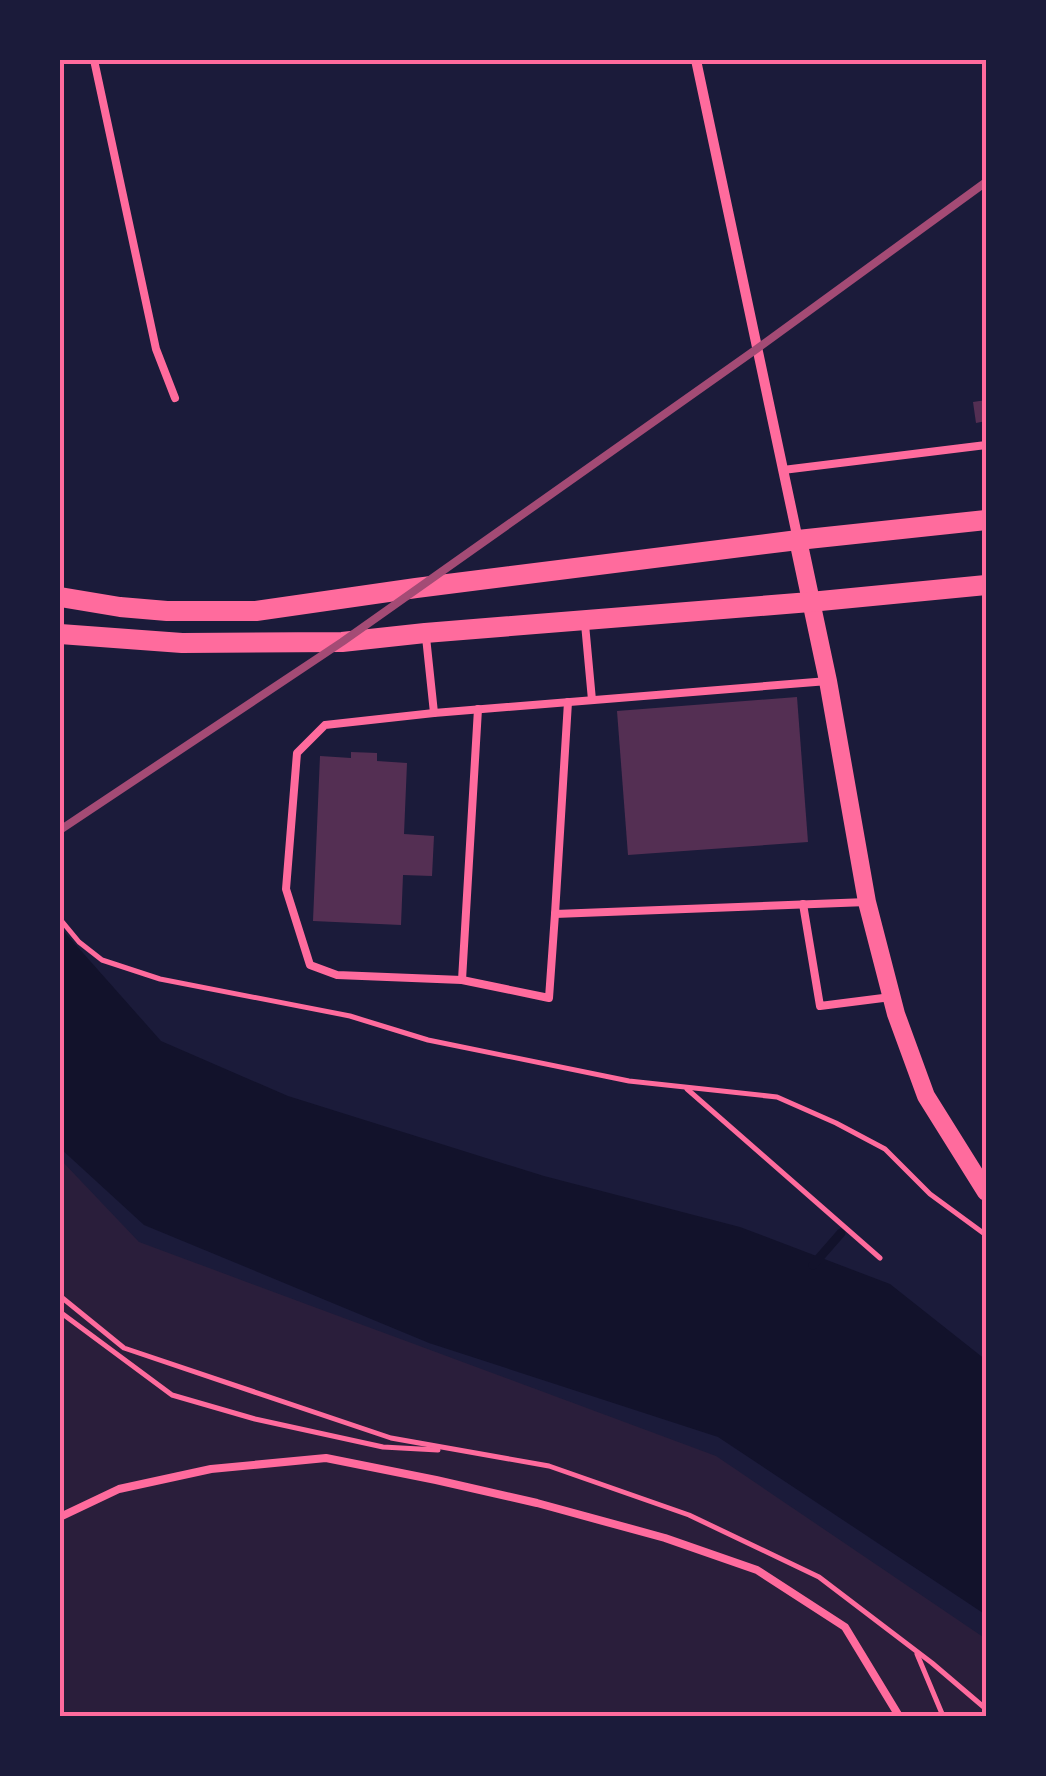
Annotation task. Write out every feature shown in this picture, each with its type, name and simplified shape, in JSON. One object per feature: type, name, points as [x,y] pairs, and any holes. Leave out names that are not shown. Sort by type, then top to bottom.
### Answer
[{"type":"main road","points":[[60,596],[167,611],[256,611],[798,540],[986,520]]},
{"type":"main road","points":[[60,634],[202,643],[342,642],[986,585]]},
{"type":"street","points":[[696,60],[828,682],[867,902],[891,997],[926,1096],[986,1192]]},
{"type":"lane","points":[[94,60],[156,348],[174,398]]},
{"type":"lane","points":[[784,470],[986,444]]},
{"type":"lane","points":[[584,620],[592,700]]},
{"type":"lane","points":[[425,633],[434,713]]},
{"type":"lane","points":[[568,702],[548,998],[462,980],[337,975],[310,965],[286,890],[297,753],[325,725],[434,713],[592,700],[828,682]]},
{"type":"lane","points":[[462,980],[478,710]]},
{"type":"lane","points":[[555,914],[867,902]]},
{"type":"lane","points":[[803,904],[820,1006],[891,997]]},
{"type":"lane","points":[[60,1517],[119,1489],[211,1469],[326,1458],[470,1488],[665,1538],[758,1570],[845,1628],[899,1716]]},
{"type":"path","points":[[60,920],[102,960],[160,978],[350,1016],[428,1040],[559,1068],[629,1081],[776,1097],[836,1123],[884,1150],[930,1194],[986,1235]]},
{"type":"path","points":[[684,1087],[880,1258]]},
{"type":"path","points":[[60,1312],[172,1395],[255,1419],[382,1447],[464,1451]]},
{"type":"path","points":[[118,1355],[124,1348]]},
{"type":"path","points":[[916,1651],[943,1716]]},
{"type":"shaded area","points":[[60,927],[161,1041],[288,1096],[544,1176],[740,1227],[890,1284],[986,1360],[986,1615],[718,1437],[429,1343],[144,1225],[60,1148]]},
{"type":"shaded area","points":[[60,1159],[139,1242],[716,1456],[986,1639],[986,1716],[60,1716]]},
{"type":"building","points":[[986,400],[986,421],[976,423],[973,402]]},
{"type":"building","points":[[797,697],[808,842],[628,855],[617,711]]},
{"type":"building","points":[[351,752],[377,753],[377,761],[407,763],[404,834],[434,836],[432,876],[403,875],[401,925],[313,921],[320,756],[351,758]]},
{"type":"waterway","points":[[813,1265],[841,1233]]},
{"type":"railway","points":[[60,830],[342,642],[986,182]]}]
